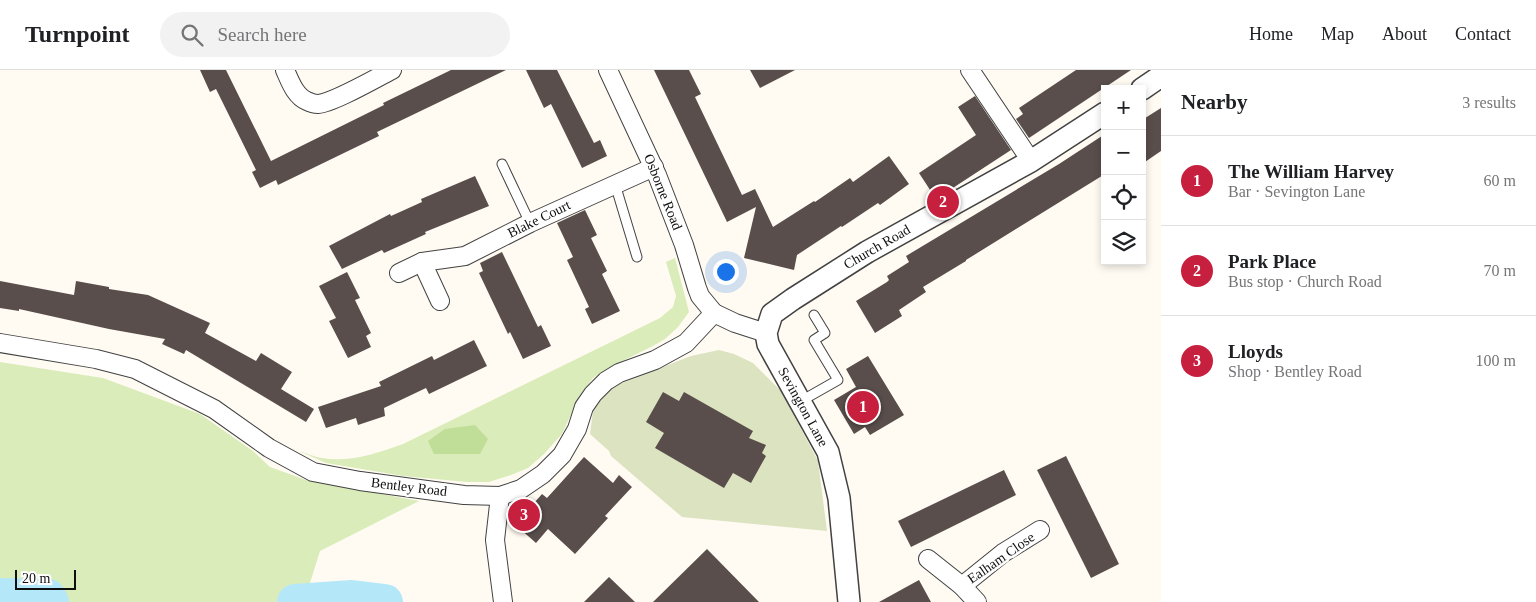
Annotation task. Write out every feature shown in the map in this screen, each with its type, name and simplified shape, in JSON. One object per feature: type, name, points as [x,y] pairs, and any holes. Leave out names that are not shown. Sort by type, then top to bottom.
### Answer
[{"type":"street","points":[[285,70],[293,88],[299,95],[305,101],[317,104],[329,101],[392,70]]},
{"type":"street","name":"Osborne Road","points":[[608,70],[654,167],[684,244],[700,296],[714,313]]},
{"type":"street","points":[[970,70],[1031,161]]},
{"type":"street","name":"Church Road","points":[[766,333],[772,314],[793,299],[867,252],[1031,161],[1101,116]]},
{"type":"street","name":"Blake Court","points":[[398,273],[422,262],[465,256],[530,223],[654,167]]},
{"type":"street","points":[[422,262],[440,301]]},
{"type":"street","points":[[714,313],[734,323],[766,333]]},
{"type":"street","name":"Bentley Road","points":[[0,343],[96,359],[136,369],[214,409],[269,448],[313,472],[360,481],[464,495],[500,496],[521,489],[543,474],[562,455],[577,428],[584,407],[593,394],[606,382],[619,373],[655,360],[686,343],[714,313]]},
{"type":"street","name":"Sevington Lane","points":[[766,333],[768,344],[828,452],[837,489],[849,602]]},
{"type":"street","points":[[500,496],[495,540],[503,602]]},
{"type":"street","name":"Ealham Close","points":[[962,586],[1003,553],[1040,530]]},
{"type":"street","name":"Ealham Close","points":[[928,558],[962,586],[977,602]]},
{"type":"lane","points":[[502,164],[530,223]]},
{"type":"lane","points":[[615,184],[637,257]]},
{"type":"lane","points":[[801,402],[838,380],[814,340],[825,333],[814,315]]},
{"type":"green space","points":[[675,258],[689,312],[678,327],[665,339],[608,368],[593,378],[580,395],[562,434],[528,468],[489,482],[467,482],[403,476],[326,463],[299,451],[319,457],[343,459],[374,454],[403,444],[660,318],[673,307],[676,296],[666,262]]},
{"type":"green space","points":[[719,350],[734,354],[753,363],[781,391],[818,461],[827,531],[682,517],[611,456],[609,451],[590,434],[593,411],[607,389],[691,356]]},
{"type":"green space","points":[[0,362],[103,378],[200,414],[253,451],[270,467],[306,480],[419,501],[320,551],[304,602],[0,602]]},
{"type":"green space","points":[[475,425],[488,439],[480,454],[434,454],[428,441],[445,429]]},
{"type":"building","points":[[200,70],[226,70],[271,161],[451,70],[506,70],[377,132],[379,136],[278,185],[276,180],[260,188],[252,172],[256,170],[216,89],[210,92]]},
{"type":"building","points":[[526,70],[557,70],[594,143],[600,140],[607,156],[582,168],[551,104],[544,108]]},
{"type":"building","points":[[654,70],[689,70],[701,94],[695,97],[742,195],[755,189],[773,227],[850,178],[853,182],[889,156],[909,184],[880,205],[878,203],[797,255],[794,270],[744,258],[756,207],[727,222]]},
{"type":"building","points":[[750,70],[795,70],[760,88]]},
{"type":"building","points":[[1076,70],[1131,70],[1108,85],[1101,85],[1101,90],[1029,138],[1016,119],[1023,114],[1019,108]]},
{"type":"building","points":[[975,96],[1011,150],[936,199],[919,173],[976,135],[958,107]]},
{"type":"building","points":[[1161,108],[1161,151],[1146,161],[1146,130],[1146,117]]},
{"type":"building","points":[[1101,137],[1101,176],[923,287],[926,292],[899,310],[902,316],[875,333],[856,301],[887,282],[889,280],[887,276],[909,262],[906,256]]},
{"type":"building","points":[[475,176],[489,206],[425,232],[426,234],[384,253],[382,250],[342,269],[329,246],[390,214],[391,216],[422,202],[421,199]]},
{"type":"building","points":[[585,210],[597,235],[591,238],[607,271],[602,274],[620,311],[592,324],[585,309],[589,307],[567,260],[573,257],[557,223]]},
{"type":"building","points":[[502,252],[538,327],[541,325],[551,346],[523,359],[510,332],[508,334],[479,273],[483,271],[480,263]]},
{"type":"building","points":[[347,272],[360,298],[355,300],[371,333],[366,336],[371,347],[348,358],[329,321],[336,318],[319,286]]},
{"type":"building","points":[[0,281],[74,295],[76,281],[109,287],[109,289],[148,295],[210,323],[205,333],[256,361],[261,353],[292,372],[281,389],[314,409],[306,422],[186,350],[184,354],[162,344],[165,339],[19,309],[19,311],[0,308]]},
{"type":"building","points":[[474,340],[487,366],[429,394],[426,388],[384,408],[385,416],[358,425],[356,418],[326,428],[318,407],[381,386],[379,382],[432,356],[434,360]]},
{"type":"building","points":[[868,356],[904,415],[870,435],[865,427],[854,434],[834,400],[856,387],[846,369]]},
{"type":"building","points":[[663,392],[679,401],[684,392],[753,431],[749,438],[766,445],[762,453],[766,456],[751,483],[733,473],[724,488],[655,448],[664,433],[646,422]]},
{"type":"building","points":[[1066,456],[1119,564],[1091,578],[1037,470]]},
{"type":"building","points":[[584,457],[613,483],[619,475],[632,487],[605,516],[608,518],[575,554],[548,529],[536,543],[519,528],[530,515],[526,512],[542,494],[547,498]]},
{"type":"building","points":[[1004,470],[1016,495],[911,547],[898,521]]},
{"type":"building","points":[[707,549],[759,602],[653,602]]},
{"type":"building","points":[[609,577],[635,602],[584,602]]},
{"type":"building","points":[[919,580],[931,602],[879,602]]},
{"type":"waterway","points":[[0,596],[48,597],[51,602]]},
{"type":"waterway","points":[[295,602],[352,598],[385,602]]},
{"type":"place","name":"Park Place","points":[[943,202]]},
{"type":"place","name":"The William Harvey","points":[[863,407]]},
{"type":"place","name":"Lloyds","points":[[524,515]]}]
